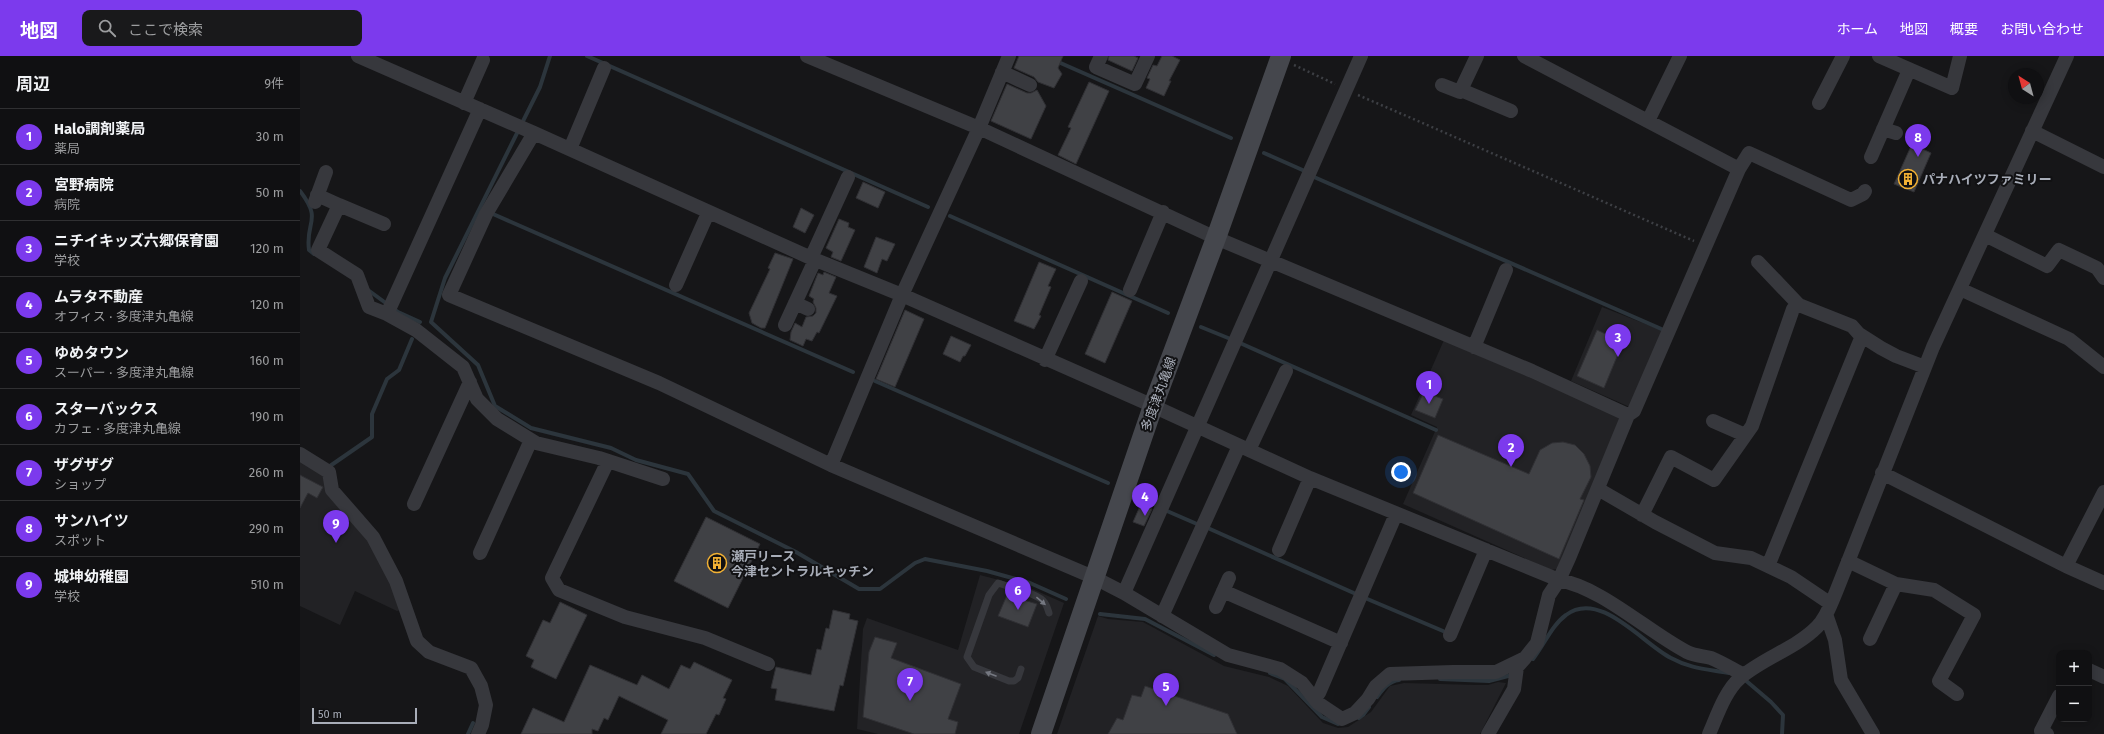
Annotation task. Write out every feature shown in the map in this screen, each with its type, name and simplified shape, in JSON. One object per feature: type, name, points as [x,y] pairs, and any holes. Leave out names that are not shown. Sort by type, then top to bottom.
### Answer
[{"type":"main road","name":"多度津丸亀線","points":[[1041,734],[1067,662],[1093,577],[1153,406],[1216,238],[1280,58]]},
{"type":"street","points":[[358,56],[570,149],[708,213],[813,259],[902,295],[1045,360],[1153,406],[1310,478],[1559,580],[1571,582],[1595,593],[1653,632],[1689,653],[1711,658],[1744,675]]},
{"type":"street","points":[[807,56],[980,128],[1216,238],[1532,371],[1628,416]]},
{"type":"street","points":[[830,465],[902,295],[980,128],[1009,56]]},
{"type":"street","points":[[1101,56],[1096,67],[1135,84],[1148,56]]},
{"type":"street","points":[[1124,593],[1361,56]]},
{"type":"street","points":[[1461,90],[1477,56]]},
{"type":"street","points":[[1524,56],[1739,169]]},
{"type":"street","points":[[1648,121],[1680,56]]},
{"type":"street","points":[[1819,103],[1843,56]]},
{"type":"street","points":[[1879,56],[1952,88],[1960,56]]},
{"type":"street","points":[[1709,734],[1731,688],[1744,675],[1817,627],[1828,609],[1925,367],[2067,56]]},
{"type":"street","points":[[464,102],[483,60]]},
{"type":"street","points":[[570,149],[604,68]]},
{"type":"street","points":[[1871,158],[1890,131],[1909,70]]},
{"type":"street","points":[[1002,72],[1030,85]]},
{"type":"street","points":[[1442,85],[1460,92],[1461,90],[1511,111]]},
{"type":"street","points":[[387,314],[480,109]]},
{"type":"street","points":[[2032,131],[2104,167]]},
{"type":"street","points":[[531,132],[486,214],[449,295],[659,383],[830,465],[1093,577],[1124,593],[1228,654],[1280,668],[1302,683],[1318,703],[1342,719],[1355,714],[1368,699],[1376,686],[1390,674],[1496,672],[1521,663]]},
{"type":"street","points":[[1488,734],[1514,688],[1521,663],[1537,643],[1549,596],[1559,580],[1628,416],[1634,411],[1739,169],[1749,152],[1851,200],[1863,194],[1865,191]]},
{"type":"street","points":[[326,172],[316,198],[339,205],[384,224]]},
{"type":"street","points":[[785,325],[848,177]]},
{"type":"street","points":[[339,205],[318,250],[357,275],[369,307],[387,314],[416,330],[463,367],[477,399],[497,419],[536,443],[608,461],[663,479]]},
{"type":"street","points":[[1130,290],[1163,212]]},
{"type":"street","points":[[676,285],[708,213]]},
{"type":"street","points":[[1984,235],[2048,266],[2058,250],[2097,268],[2104,278]]},
{"type":"street","points":[[1758,262],[1799,305],[1852,326],[1862,336],[1896,356],[1925,367]]},
{"type":"street","points":[[1474,347],[1506,270]]},
{"type":"street","points":[[1045,360],[1080,281]]},
{"type":"street","points":[[1960,289],[2068,339],[2104,367]]},
{"type":"street","points":[[795,303],[808,309]]},
{"type":"street","points":[[1642,515],[1671,457],[1714,480],[1752,426],[1793,309],[1799,305]]},
{"type":"street","points":[[1768,566],[1862,336]]},
{"type":"street","points":[[1162,616],[1244,448],[1286,371]]},
{"type":"street","points":[[414,504],[470,382]]},
{"type":"street","points":[[1713,421],[1745,435]]},
{"type":"street","points":[[480,553],[531,440]]},
{"type":"street","points":[[300,454],[329,472],[332,490],[373,537],[396,581],[417,641],[429,652],[471,668],[481,686],[486,705],[482,725],[478,734]]},
{"type":"street","points":[[608,461],[552,578],[558,590],[624,617],[705,638],[768,664]]},
{"type":"street","points":[[1882,473],[2066,566],[2104,583]]},
{"type":"street","points":[[1279,550],[1310,478]]},
{"type":"street","points":[[1598,489],[1642,515],[1715,552],[1751,558],[1791,577],[1828,609],[1835,640],[1841,680],[1873,734]]},
{"type":"street","points":[[2066,566],[2104,492]]},
{"type":"street","points":[[1319,693],[1396,514]]},
{"type":"street","points":[[1450,635],[1486,550]]},
{"type":"street","points":[[1848,561],[1896,584],[1934,590],[1974,615],[1939,681],[1957,694]]},
{"type":"street","points":[[1216,607],[1229,578]]},
{"type":"street","points":[[1870,639],[1896,584]]},
{"type":"street","points":[[1224,591],[1341,643]]},
{"type":"street","points":[[2092,671],[2104,677]]},
{"type":"street","points":[[2047,734],[2041,731],[2056,702]]},
{"type":"lane","points":[[1021,669],[1018,678],[1014,681],[1009,681],[974,667],[967,657],[989,595],[998,583],[1037,597],[1045,603],[1049,613]]},
{"type":"path","points":[[1280,58],[1346,90],[1706,246]]},
{"type":"shaded area","points":[[1602,307],[1666,332],[1632,408],[1571,381]]},
{"type":"shaded area","points":[[1444,340],[1618,416],[1622,425],[1557,569],[1551,570],[1403,504],[1437,427],[1411,415]]},
{"type":"shaded area","points":[[300,458],[322,470],[378,552],[401,610],[397,611],[355,591],[340,625],[300,606]]},
{"type":"shaded area","points":[[980,575],[1030,588],[1064,603],[1019,734],[878,734],[857,729],[863,629],[867,618],[958,650]]},
{"type":"shaded area","points":[[1098,616],[1108,619],[1143,622],[1224,666],[1269,677],[1288,686],[1323,723],[1338,728],[1348,727],[1371,712],[1390,686],[1404,683],[1488,685],[1498,682],[1506,683],[1480,734],[1057,734]]},
{"type":"building","points":[[1019,56],[1063,56],[1058,68],[1062,74],[1054,88],[1038,82],[1034,77],[1014,68]]},
{"type":"building","points":[[1109,56],[1134,56],[1138,58],[1132,71],[1108,60]]},
{"type":"building","points":[[1162,56],[1172,56],[1180,60],[1169,81],[1171,81],[1164,96],[1146,88],[1150,79],[1147,78],[1153,65],[1157,66]]},
{"type":"building","points":[[1089,82],[1109,91],[1076,164],[1058,155],[1071,128],[1068,127]]},
{"type":"building","points":[[1007,84],[1027,93],[1037,90],[1046,106],[1031,139],[991,121]]},
{"type":"building","points":[[1912,144],[1931,153],[1914,192],[1894,184]]},
{"type":"building","points":[[863,182],[885,192],[878,208],[856,198]]},
{"type":"building","points":[[801,208],[814,215],[805,233],[793,227]]},
{"type":"building","points":[[839,219],[849,223],[848,227],[855,230],[841,261],[831,257],[833,252],[826,248]]},
{"type":"building","points":[[876,237],[895,244],[887,261],[882,259],[877,273],[864,267]]},
{"type":"building","points":[[775,253],[793,259],[765,328],[761,328],[752,323],[749,313],[770,269],[768,268]]},
{"type":"building","points":[[1039,262],[1056,269],[1048,286],[1051,287],[1039,315],[1041,316],[1034,329],[1014,321]]},
{"type":"building","points":[[824,272],[836,277],[829,293],[837,296],[819,333],[817,332],[812,341],[806,339],[803,346],[790,340],[791,332],[795,323],[802,327],[806,317],[813,316],[816,313],[816,308],[813,302],[814,299],[809,296],[818,273],[823,275]]},
{"type":"building","points":[[1112,292],[1132,301],[1105,363],[1085,354]]},
{"type":"building","points":[[905,310],[924,319],[895,387],[876,379]]},
{"type":"building","points":[[1597,330],[1623,342],[1604,388],[1577,376]]},
{"type":"building","points":[[951,336],[971,345],[960,362],[943,354]]},
{"type":"building","points":[[1424,392],[1443,399],[1435,418],[1415,410]]},
{"type":"building","points":[[1438,435],[1529,474],[1540,450],[1552,443],[1563,442],[1575,445],[1584,454],[1590,466],[1591,477],[1580,499],[1584,500],[1559,559],[1413,493]]},
{"type":"building","points":[[300,475],[323,487],[317,498],[308,493],[300,508]]},
{"type":"building","points":[[1141,504],[1152,509],[1144,526],[1133,522]]},
{"type":"building","name":"瀬戸リース 今津セントラルキッチン","points":[[706,517],[760,544],[728,608],[674,581]]},
{"type":"building","points":[[1007,595],[1037,604],[1028,627],[998,616]]},
{"type":"building","points":[[560,602],[587,615],[556,679],[531,667],[534,660],[526,656],[543,620],[550,623]]},
{"type":"building","points":[[833,610],[850,614],[849,619],[858,621],[843,686],[840,685],[834,711],[775,700],[777,689],[771,688],[776,667],[811,675],[817,649],[821,650],[826,628],[829,629]]},
{"type":"building","points":[[875,637],[897,643],[891,658],[961,684],[948,719],[958,722],[955,734],[914,734],[863,717],[869,652]]},
{"type":"building","points":[[694,662],[732,680],[723,698],[726,699],[719,715],[716,714],[706,734],[661,734],[668,720],[619,696],[608,720],[604,718],[598,731],[592,729],[592,734],[521,734],[533,708],[564,722],[590,665],[637,685],[642,675],[669,689],[681,665],[690,669]]},
{"type":"building","points":[[1145,686],[1228,714],[1237,734],[1108,734],[1117,718],[1123,720],[1132,695],[1141,697]]},
{"type":"waterway","points":[[550,56],[540,87],[445,278],[431,322],[478,365],[495,406],[531,428],[611,448],[636,460],[688,474],[714,511],[796,552],[859,589],[880,589],[915,563],[925,559],[987,571],[1030,583],[1066,599]]},
{"type":"waterway","points":[[587,56],[928,207]]},
{"type":"waterway","points":[[1056,61],[1231,138]]},
{"type":"waterway","points":[[1264,153],[1307,172]]},
{"type":"waterway","points":[[1314,177],[1666,331]]},
{"type":"waterway","points":[[300,191],[311,209],[312,221],[308,240],[309,250],[314,254]]},
{"type":"waterway","points":[[493,214],[853,372]]},
{"type":"waterway","points":[[950,216],[1168,313]]},
{"type":"waterway","points":[[368,290],[398,312],[420,322]]},
{"type":"waterway","points":[[1201,327],[1233,340]]},
{"type":"waterway","points":[[330,466],[372,437],[372,414],[387,379],[399,370],[412,339]]},
{"type":"waterway","points":[[1240,343],[1436,430]]},
{"type":"waterway","points":[[875,381],[1108,483]]},
{"type":"waterway","points":[[1140,498],[1160,507]]},
{"type":"waterway","points":[[1167,511],[1197,524]]},
{"type":"waterway","points":[[1210,529],[1356,594]]},
{"type":"waterway","points":[[1365,598],[1443,631]]},
{"type":"waterway","points":[[1533,659],[1556,624],[1561,619],[1579,609],[1593,609],[1607,613],[1678,662],[1699,668],[1729,673]]},
{"type":"waterway","points":[[1100,614],[1145,619],[1214,655]]},
{"type":"waterway","points":[[1270,673],[1285,679],[1322,717],[1338,724]]},
{"type":"waterway","points":[[1440,679],[1489,681],[1512,675]]},
{"type":"waterway","points":[[1744,679],[1771,702],[1783,715],[1782,734]]},
{"type":"waterway","points":[[1377,697],[1389,684],[1399,680]]},
{"type":"waterway","points":[[1359,718],[1369,707]]},
{"type":"waterway","points":[[468,734],[473,723]]},
{"type":"place","name":"サンハイツ","points":[[1918,157]]},
{"type":"place","name":"パナハイツファミリー","points":[[1908,179]]},
{"type":"place","name":"ニチイキッズ六郷保育園","points":[[1618,357]]},
{"type":"place","name":"Halo調剤薬局","points":[[1429,404]]},
{"type":"place","name":"宮野病院","points":[[1511,467]]},
{"type":"place","name":"ムラタ不動産","points":[[1145,516]]},
{"type":"place","name":"城坤幼稚園","points":[[336,543]]},
{"type":"place","name":"瀬戸リース 今津セントラルキッチン","points":[[717,563]]},
{"type":"place","name":"スターバックス","points":[[1018,610]]},
{"type":"place","name":"ザグザグ","points":[[910,701]]},
{"type":"place","name":"ゆめタウン","points":[[1166,706]]}]
